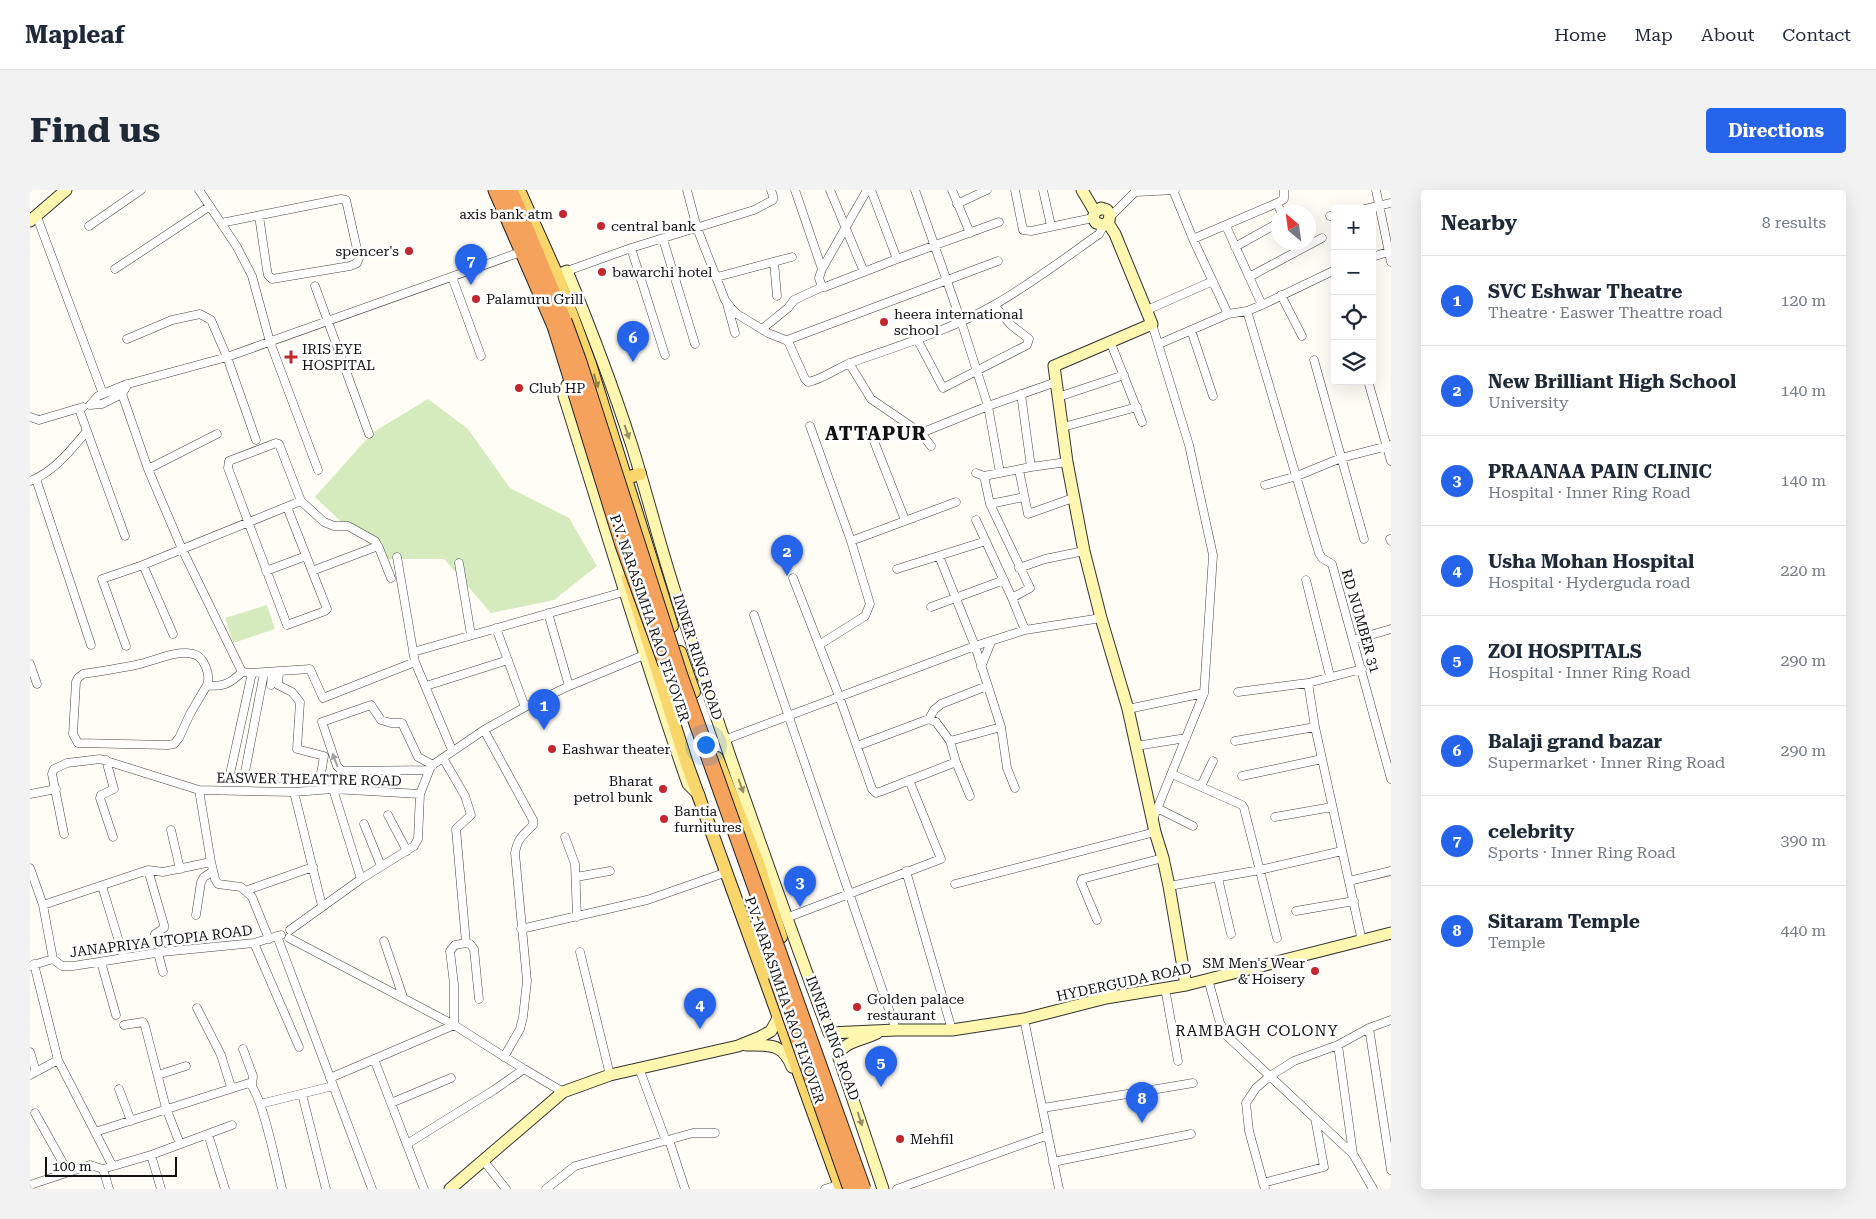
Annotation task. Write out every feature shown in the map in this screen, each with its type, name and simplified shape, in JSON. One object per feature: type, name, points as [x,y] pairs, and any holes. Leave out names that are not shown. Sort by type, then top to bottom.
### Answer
[{"type":"highway","name":"P.V. NARASIMHA RAO FLYOVER","points":[[496,190],[555,326],[623,545],[851,1189]]},
{"type":"highway","name":"P.V. NARASIMHA RAO FLYOVER","points":[[510,190],[548,280],[579,362],[680,673],[863,1189]]},
{"type":"main road","points":[[490,190],[554,341],[648,654],[778,1012],[834,1188]]},
{"type":"main road","name":"INNER RING ROAD","points":[[518,190],[562,273],[678,646],[712,745],[758,863],[776,922],[871,1189]]},
{"type":"main road","points":[[626,478],[640,474]]},
{"type":"street","points":[[66,190],[33,219],[103,394]]},
{"type":"street","points":[[89,226],[141,190]]},
{"type":"street","points":[[199,190],[252,276],[270,342],[318,470]]},
{"type":"street","points":[[687,190],[697,228],[726,300],[734,333]]},
{"type":"street","points":[[771,190],[774,199],[766,205],[631,248],[562,273],[594,337],[640,474],[676,598],[786,918],[906,871],[944,859],[909,780]]},
{"type":"street","points":[[795,190],[822,269]]},
{"type":"street","points":[[830,190],[864,272]]},
{"type":"street","points":[[822,287],[819,278],[822,269],[869,190]]},
{"type":"street","points":[[869,190],[897,259]]},
{"type":"street","points":[[914,190],[961,321],[988,406],[1000,473]]},
{"type":"street","points":[[952,190],[970,233]]},
{"type":"street","points":[[957,204],[987,190]]},
{"type":"street","points":[[1015,190],[1023,230],[1031,231],[1094,215],[1099,209],[1104,208],[1109,212],[1107,222],[1115,234],[1147,310],[1189,445],[1213,555],[1204,693],[1155,813]]},
{"type":"street","points":[[1043,190],[1051,226]]},
{"type":"street","points":[[1082,190],[1094,215]]},
{"type":"street","points":[[726,300],[737,314],[762,329],[788,341],[808,382],[849,363],[961,321],[994,305],[1046,272],[1098,234],[1136,191],[1174,190],[1193,239],[1228,314]]},
{"type":"street","points":[[1193,239],[1277,204],[1284,199],[1284,190]]},
{"type":"street","points":[[1376,190],[1391,262]]},
{"type":"street","points":[[221,223],[336,200],[346,200],[359,258],[357,263],[350,266],[272,279],[268,275],[259,216]]},
{"type":"street","points":[[1376,207],[1391,203]]},
{"type":"street","points":[[114,269],[210,206]]},
{"type":"street","points":[[762,329],[794,300],[822,287],[999,222]]},
{"type":"street","points":[[1226,226],[1262,305]]},
{"type":"street","points":[[1235,246],[1271,227]]},
{"type":"street","points":[[1316,240],[1322,238]]},
{"type":"street","points":[[663,239],[694,344]]},
{"type":"street","points":[[631,248],[664,355]]},
{"type":"street","points":[[1249,277],[1294,250]]},
{"type":"street","points":[[1376,256],[1390,252]]},
{"type":"street","points":[[90,405],[98,396],[128,384],[227,357],[518,253]]},
{"type":"street","points":[[717,277],[792,257]]},
{"type":"street","points":[[788,341],[790,338],[998,261]]},
{"type":"street","points":[[774,262],[777,296]]},
{"type":"street","points":[[1159,344],[1228,314],[1246,311],[1262,305],[1331,272]]},
{"type":"street","points":[[452,277],[481,356]]},
{"type":"street","points":[[1147,310],[1213,281]]},
{"type":"street","points":[[316,286],[369,434]]},
{"type":"street","points":[[1281,296],[1302,336]]},
{"type":"street","points":[[917,339],[943,388],[1027,346],[1029,339],[1012,325],[994,305]]},
{"type":"street","name":"RD NUMBER 31","points":[[1246,311],[1322,558],[1332,564],[1391,779]]},
{"type":"street","points":[[127,339],[172,320],[200,314],[212,320],[256,440]]},
{"type":"street","points":[[1152,324],[1054,366],[1067,462],[1084,551],[1155,813],[1155,832],[1169,886],[1186,985]]},
{"type":"street","points":[[1191,330],[1213,396]]},
{"type":"street","points":[[1110,341],[1142,422]]},
{"type":"street","points":[[1314,360],[1364,539]]},
{"type":"street","points":[[849,363],[872,399],[921,433],[931,446]]},
{"type":"street","points":[[1058,397],[1124,375]]},
{"type":"street","points":[[921,433],[988,406],[1056,382]]},
{"type":"street","points":[[30,417],[39,420],[90,405],[102,404],[122,394],[128,384]]},
{"type":"street","points":[[1369,385],[1389,446],[1391,461]]},
{"type":"street","points":[[122,394],[148,469],[182,549],[242,672]]},
{"type":"street","points":[[1021,394],[1031,467]]},
{"type":"street","points":[[1063,427],[1137,407]]},
{"type":"street","points":[[80,409],[125,536]]},
{"type":"street","points":[[810,426],[851,540],[870,604],[865,616],[819,645]]},
{"type":"street","points":[[88,431],[53,467],[33,480],[90,645]]},
{"type":"street","points":[[870,431],[905,520]]},
{"type":"street","points":[[148,469],[218,434]]},
{"type":"street","points":[[287,507],[326,609],[288,625],[228,468],[229,461],[276,443],[278,444],[301,501],[324,522],[334,526],[348,526],[374,542],[378,546],[391,578]]},
{"type":"street","points":[[1265,486],[1297,476],[1341,458],[1389,446]]},
{"type":"street","points":[[976,473],[984,476],[1067,462]]},
{"type":"street","points":[[1019,470],[1028,514],[1073,498]]},
{"type":"street","points":[[984,476],[990,504],[1030,588],[1012,598]]},
{"type":"street","points":[[990,504],[1024,497]]},
{"type":"street","points":[[126,646],[102,579],[143,565],[301,501]]},
{"type":"street","points":[[851,540],[956,502]]},
{"type":"street","points":[[976,520],[1025,630]]},
{"type":"street","points":[[897,569],[986,541]]},
{"type":"street","points":[[312,571],[378,546]]},
{"type":"street","points":[[1019,568],[1045,559],[1084,551]]},
{"type":"street","points":[[266,571],[306,556]]},
{"type":"street","points":[[939,556],[975,646],[1001,728],[1007,768],[1015,788]]},
{"type":"street","points":[[397,557],[413,652],[452,750]]},
{"type":"street","points":[[459,563],[471,635]]},
{"type":"street","points":[[143,565],[173,634]]},
{"type":"street","points":[[793,578],[840,696],[872,790],[876,793],[956,762]]},
{"type":"street","points":[[931,607],[1004,580]]},
{"type":"street","points":[[1306,580],[1330,676]]},
{"type":"street","points":[[413,652],[629,591]]},
{"type":"street","points":[[548,613],[569,686]]},
{"type":"street","points":[[754,615],[896,1030]]},
{"type":"street","points":[[724,740],[975,646],[1025,630],[1101,618]]},
{"type":"street","points":[[496,628],[525,707]]},
{"type":"street","points":[[1353,640],[1391,629]]},
{"type":"street","points":[[981,667],[991,642]]},
{"type":"street","points":[[431,768],[418,757],[405,726],[400,722],[391,723],[378,718],[371,705],[322,722],[337,766],[342,771],[431,768],[452,750],[525,707],[569,686],[648,654],[678,646]]},
{"type":"street","points":[[178,653],[194,654],[202,658],[209,681],[207,685],[174,744],[78,743],[74,739],[76,682],[84,674],[140,664],[178,653]]},
{"type":"street","points":[[426,686],[508,660]]},
{"type":"street","points":[[207,685],[218,688],[242,672],[252,674],[310,669],[322,698],[416,662]]},
{"type":"street","points":[[30,664],[37,684]]},
{"type":"street","points":[[1238,692],[1308,683],[1362,669]]},
{"type":"street","points":[[270,685],[292,692],[300,702],[297,749],[324,756],[320,779],[244,776],[272,672]]},
{"type":"street","points":[[270,685],[272,672]]},
{"type":"street","points":[[230,774],[252,674]]},
{"type":"street","points":[[1308,683],[1315,727],[1362,941]]},
{"type":"street","points":[[929,720],[934,710],[941,704],[987,686]]},
{"type":"street","points":[[1128,709],[1204,693]]},
{"type":"street","points":[[857,746],[929,720],[936,722],[950,741],[956,762],[970,796]]},
{"type":"street","points":[[1235,741],[1315,727]]},
{"type":"street","points":[[950,741],[1001,728]]},
{"type":"street","points":[[484,730],[533,820],[533,825],[520,837],[516,853],[526,981],[523,1017],[520,1029],[504,1056]]},
{"type":"street","points":[[1136,746],[1186,738]]},
{"type":"street","points":[[443,758],[465,796],[471,812],[468,820],[459,824],[456,829],[466,943]]},
{"type":"street","points":[[1242,776],[1322,759]]},
{"type":"street","points":[[106,760],[114,789],[100,798],[113,837]]},
{"type":"street","name":"EASWER THEATTRE ROAD","points":[[64,834],[52,774],[54,769],[66,763],[106,760],[199,790],[294,792],[333,789],[420,794],[431,768]]},
{"type":"street","points":[[418,769],[423,760]]},
{"type":"street","points":[[1201,786],[1213,761]]},
{"type":"street","points":[[1172,774],[1242,805],[1244,808],[1277,938]]},
{"type":"street","points":[[30,794],[56,789]]},
{"type":"street","points":[[333,789],[360,879]]},
{"type":"street","points":[[199,790],[210,862],[215,879],[220,885],[228,884],[241,887],[252,897],[281,936],[372,1189]]},
{"type":"street","points":[[294,792],[322,906]]},
{"type":"street","points":[[281,936],[360,879],[414,846],[418,839],[420,794]]},
{"type":"street","points":[[1275,817],[1332,807]]},
{"type":"street","points":[[1155,813],[1193,826]]},
{"type":"street","points":[[388,816],[407,851]]},
{"type":"street","points":[[364,824],[381,866]]},
{"type":"street","points":[[171,830],[180,869]]},
{"type":"street","points":[[955,884],[1155,832]]},
{"type":"street","points":[[566,836],[575,864],[577,917]]},
{"type":"street","points":[[1169,886],[1260,870],[1342,851]]},
{"type":"street","points":[[1097,920],[1081,882],[1082,879],[1163,858]]},
{"type":"street","points":[[43,905],[148,870],[163,872],[210,862]]},
{"type":"street","points":[[245,891],[312,867]]},
{"type":"street","points":[[30,868],[43,905],[53,959]]},
{"type":"street","points":[[148,870],[164,925],[164,928],[155,934],[163,972]]},
{"type":"street","points":[[196,915],[201,882],[204,877],[213,871]]},
{"type":"street","points":[[576,877],[610,871]]},
{"type":"street","points":[[906,871],[952,1030]]},
{"type":"street","points":[[1349,881],[1391,871]]},
{"type":"street","points":[[521,929],[647,900],[727,872]]},
{"type":"street","points":[[1218,878],[1232,934]]},
{"type":"street","points":[[102,886],[124,958]]},
{"type":"street","points":[[30,897],[39,895]]},
{"type":"street","points":[[1296,911],[1354,901]]},
{"type":"street","name":"HYDERGUDA ROAD","points":[[786,918],[829,1033],[952,1030],[1024,1019],[1106,998],[1186,985],[1391,932]]},
{"type":"street","points":[[281,936],[454,1024],[563,1092]]},
{"type":"street","name":"JANAPRIYA UTOPIA ROAD","points":[[32,965],[53,959],[62,966],[101,962],[160,952],[254,943],[281,936]]},
{"type":"street","points":[[384,941],[402,997]]},
{"type":"street","points":[[254,943],[299,1047]]},
{"type":"street","points":[[454,1024],[454,984],[450,951],[455,945],[466,943],[470,944],[474,949],[479,999]]},
{"type":"street","points":[[580,952],[610,1075]]},
{"type":"street","points":[[101,962],[116,1014]]},
{"type":"street","points":[[32,965],[58,1060],[112,1165]]},
{"type":"street","points":[[1208,979],[1220,1022],[1227,1036],[1353,1154],[1373,1189]]},
{"type":"street","points":[[1165,988],[1178,1061]]},
{"type":"street","points":[[197,1008],[221,1055],[231,1087]]},
{"type":"street","points":[[450,1189],[563,1092],[610,1075],[738,1046],[771,1030],[777,1020],[778,1012]]},
{"type":"street","points":[[1024,1019],[1059,1189]]},
{"type":"street","points":[[1315,1118],[1324,1167],[1264,1186],[1249,1131],[1246,1103],[1256,1088],[1270,1076],[1294,1061],[1338,1045],[1369,1028],[1391,1020]]},
{"type":"street","points":[[124,1024],[143,1022],[166,1108],[180,1144]]},
{"type":"street","points":[[260,1104],[302,1094],[332,1082],[374,1059],[454,1024]]},
{"type":"street","points":[[1369,1028],[1390,1152],[1391,1170]]},
{"type":"street","points":[[881,1031],[866,1039],[846,1044],[838,1055],[883,1189]]},
{"type":"street","points":[[738,1046],[768,1045],[778,1048],[788,1058],[834,1188]]},
{"type":"street","points":[[1338,1045],[1353,1154]]},
{"type":"street","points":[[243,1049],[253,1076],[252,1085],[260,1104],[282,1189]]},
{"type":"street","points":[[30,1052],[33,1074],[58,1060]]},
{"type":"street","points":[[374,1059],[424,1189]]},
{"type":"street","points":[[158,1075],[186,1066]]},
{"type":"street","points":[[639,1068],[668,1140],[685,1189]]},
{"type":"street","points":[[407,1144],[524,1069]]},
{"type":"street","points":[[391,1103],[452,1078]]},
{"type":"street","points":[[95,1132],[231,1087],[246,1083],[252,1085]]},
{"type":"street","points":[[1043,1108],[1193,1083]]},
{"type":"street","points":[[119,1089],[130,1121]]},
{"type":"street","points":[[302,1094],[326,1189]]},
{"type":"street","points":[[35,1113],[68,1172]]},
{"type":"street","points":[[30,1186],[42,1185],[68,1172],[90,1165],[103,1168],[151,1155],[232,1125]]},
{"type":"street","points":[[546,1189],[575,1166],[693,1133],[716,1133]]},
{"type":"street","points":[[208,1134],[225,1189]]},
{"type":"street","points":[[1052,1162],[1191,1134]]},
{"type":"street","points":[[896,1189],[1048,1135]]},
{"type":"street","points":[[151,1155],[161,1189]]},
{"type":"street","points":[[483,1160],[506,1189]]},
{"type":"street","points":[[103,1168],[109,1189]]},
{"type":"green space","points":[[428,399],[468,429],[510,488],[569,518],[597,566],[554,600],[491,613],[444,559],[389,559],[347,527],[315,497],[372,433]]},
{"type":"green space","points":[[267,605],[275,629],[233,643],[225,618]]},
{"type":"place","name":"axis bank atm","points":[[563,214]]},
{"type":"place","name":"central bank","points":[[601,226]]},
{"type":"place","name":"spencer's","points":[[409,251]]},
{"type":"place","name":"bawarchi hotel","points":[[602,272]]},
{"type":"place","name":"celebrity","points":[[471,285]]},
{"type":"place","name":"Palamuru Grill","points":[[476,299]]},
{"type":"place","name":"heera international school","points":[[884,322]]},
{"type":"place","name":"IRIS EYE HOSPITAL","points":[[291,357]]},
{"type":"place","name":"Balaji grand bazar","points":[[633,362]]},
{"type":"place","name":"Club HP","points":[[519,388]]},
{"type":"place","name":"New Brilliant High School","points":[[787,576]]},
{"type":"place","name":"SVC Eshwar Theatre","points":[[544,730]]},
{"type":"place","name":"Eashwar theater","points":[[552,749]]},
{"type":"place","name":"Bharat petrol bunk","points":[[663,789]]},
{"type":"place","name":"Bantia furnitures","points":[[664,819]]},
{"type":"place","name":"PRAANAA PAIN CLINIC","points":[[800,907]]},
{"type":"place","name":"SM Men's Wear & Hoisery","points":[[1315,971]]},
{"type":"place","name":"Golden palace restaurant","points":[[857,1007]]},
{"type":"place","name":"Usha Mohan Hospital","points":[[700,1029]]},
{"type":"place","name":"ZOI HOSPITALS","points":[[881,1087]]},
{"type":"place","name":"Sitaram Temple","points":[[1142,1123]]},
{"type":"place","name":"Mehfil","points":[[900,1139]]},
{"type":"district","name":"ATTAPUR","points":[[876,433]]},
{"type":"district","name":"RAMBAGH COLONY","points":[[1257,1031]]}]
